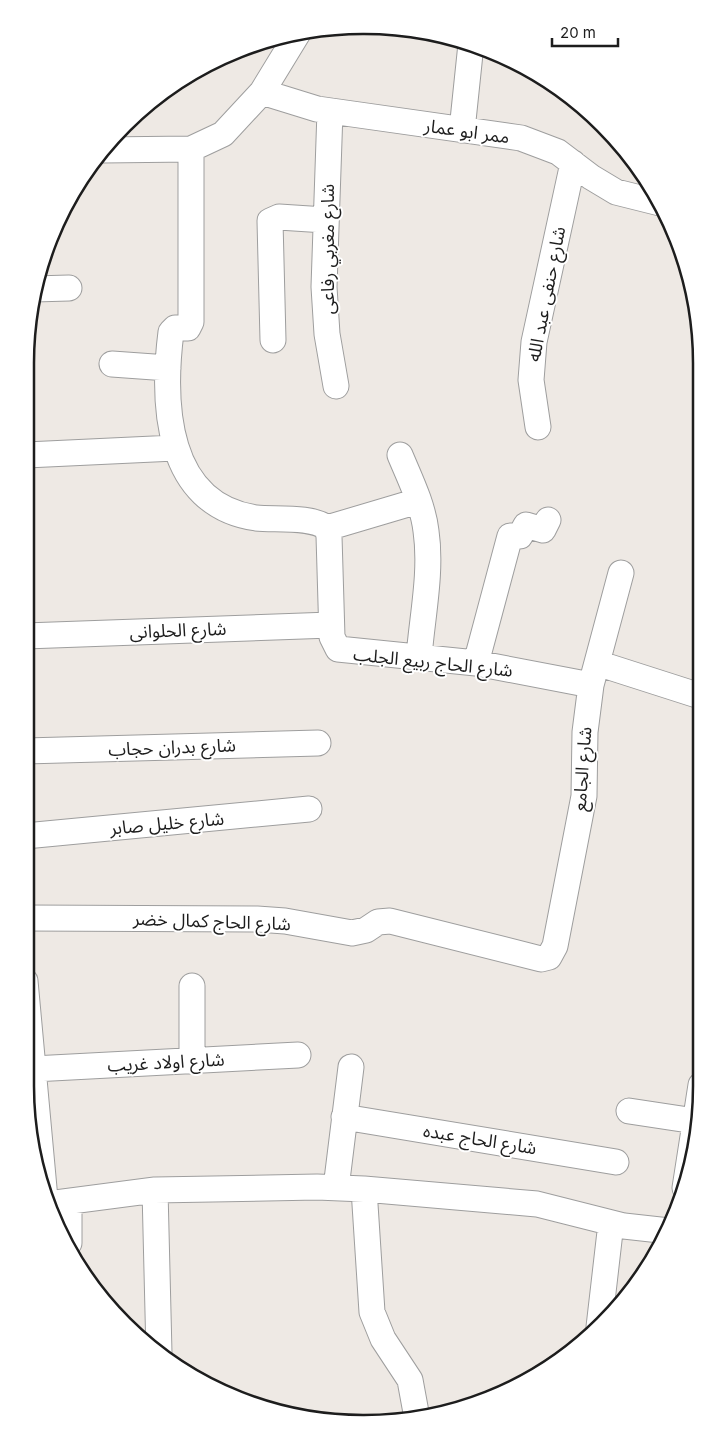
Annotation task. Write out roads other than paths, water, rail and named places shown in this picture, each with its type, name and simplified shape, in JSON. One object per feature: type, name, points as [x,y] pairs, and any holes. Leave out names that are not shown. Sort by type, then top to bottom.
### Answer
[{"type":"street","points":[[116,146],[191,149],[223,134],[262,92],[293,41]]},
{"type":"street","points":[[462,130],[470,51]]},
{"type":"street","name":"ممر ابو عمار","points":[[262,92],[297,104],[330,111],[528,141],[558,152],[591,177],[616,192],[650,200]]},
{"type":"street","name":"شارع مغربي رفاعى","points":[[330,111],[325,220],[325,311],[336,386]]},
{"type":"street","points":[[191,149],[192,322],[188,328],[172,330],[168,368],[170,414],[175,448],[185,471],[195,485],[222,507],[255,518],[315,522],[326,528],[418,501]]},
{"type":"street","name":"شارع حنفى عبد الله","points":[[538,427],[532,380],[534,342],[572,163]]},
{"type":"street","points":[[273,340],[270,221],[279,217],[325,220]]},
{"type":"street","points":[[42,289],[69,288]]},
{"type":"street","points":[[112,364],[168,368]]},
{"type":"street","points":[[34,455],[175,448]]},
{"type":"street","points":[[400,455],[418,501],[426,529],[428,553],[419,657]]},
{"type":"street","points":[[476,663],[510,536],[520,536],[526,525],[543,530],[548,520]]},
{"type":"street","name":"شارع الحاج ربيع الجلب","points":[[326,528],[329,536],[332,642],[342,652],[419,657],[594,674],[693,690]]},
{"type":"street","name":"شارع الجامع","points":[[541,958],[549,957],[554,950],[584,796],[585,732],[594,674],[621,573]]},
{"type":"street","name":"شارع الحلوانى","points":[[34,636],[331,625]]},
{"type":"street","name":"شارع بدران حجاب","points":[[34,752],[318,743]]},
{"type":"street","name":"شارع خليل صابر","points":[[34,835],[309,809]]},
{"type":"street","name":"شارع الحاج كمال خضر","points":[[34,918],[257,919],[285,921],[352,933],[366,930],[378,922],[390,921],[541,958]]},
{"type":"street","points":[[192,986],[192,1060]]},
{"type":"street","name":"شارع اولاد غريب","points":[[34,1061],[192,1060],[298,1055]]},
{"type":"street","points":[[336,1188],[351,1067]]},
{"type":"street","points":[[629,1111],[691,1120]]},
{"type":"street","name":"شارع الحاج عبده","points":[[344,1117],[616,1162]]},
{"type":"street","points":[[36,1120],[52,1194]]},
{"type":"street","points":[[55,1202],[155,1190],[364,1189],[538,1204],[611,1223],[660,1230]]},
{"type":"street","points":[[364,1189],[372,1312],[383,1338],[410,1380],[416,1411]]},
{"type":"street","points":[[155,1190],[159,1344]]},
{"type":"street","points":[[600,1315],[611,1223]]}]
